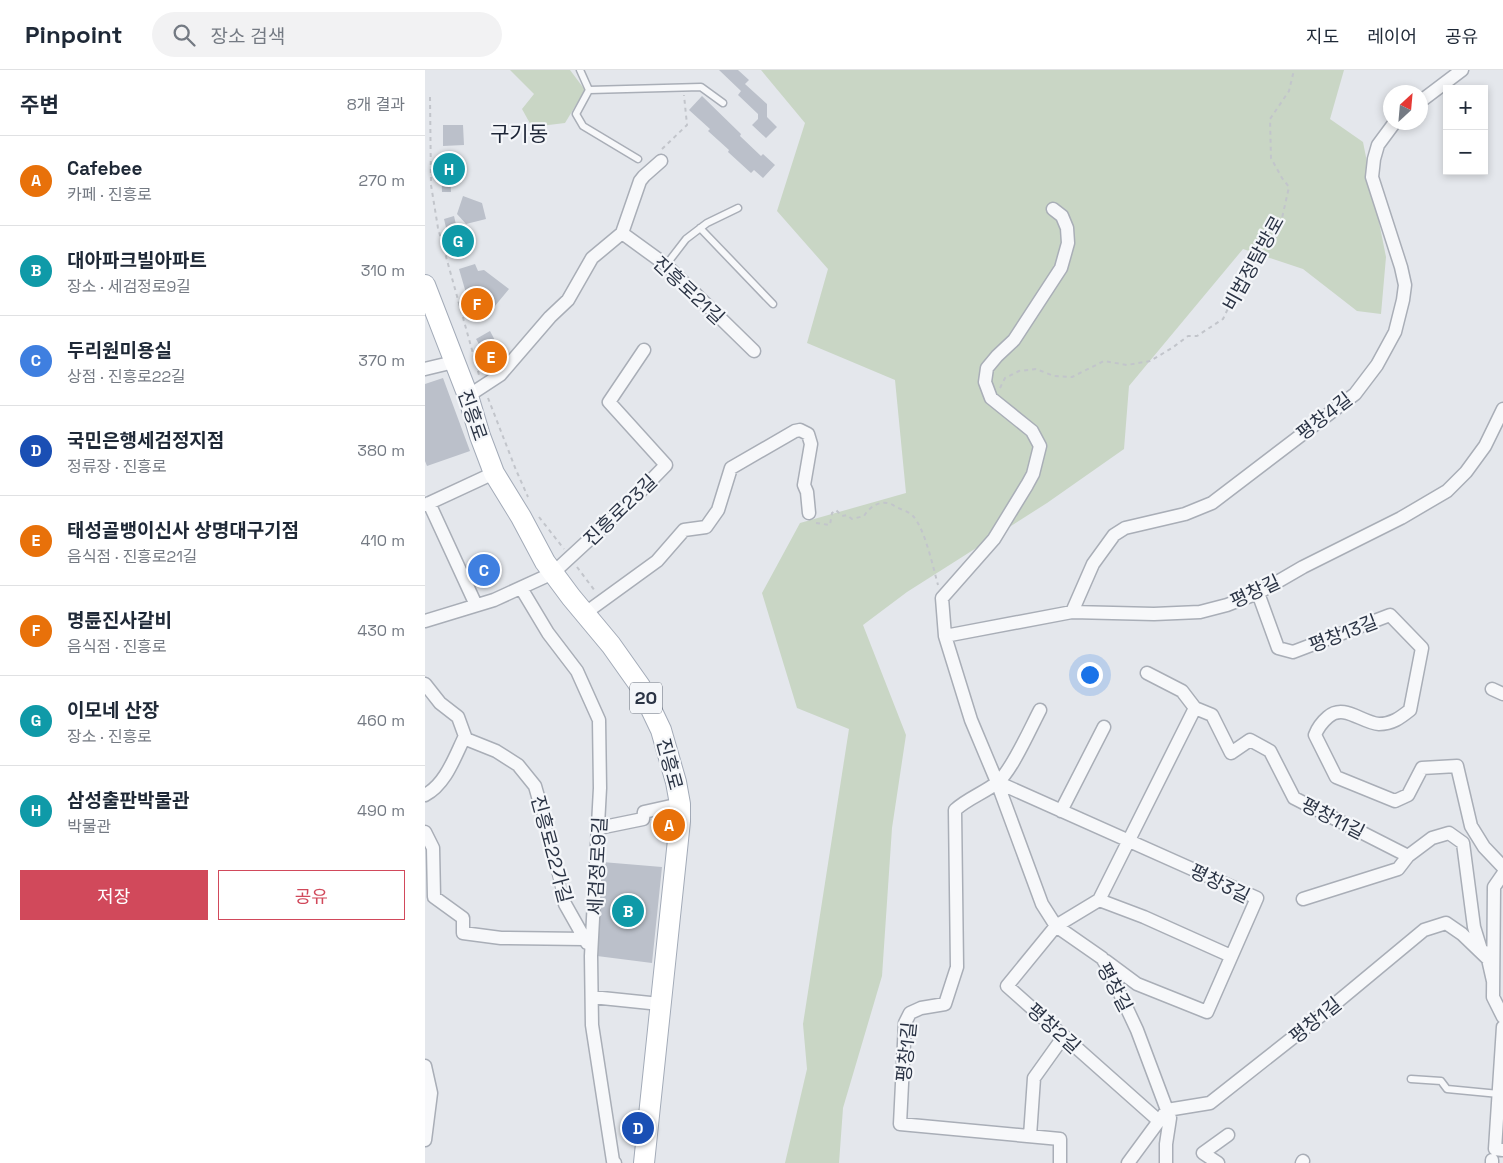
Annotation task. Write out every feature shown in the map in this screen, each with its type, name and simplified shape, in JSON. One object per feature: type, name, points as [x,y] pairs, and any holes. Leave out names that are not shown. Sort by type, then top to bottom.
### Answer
[{"type":"main road","name":"진흥로","points":[[425,285],[454,362],[476,391],[480,436],[494,473],[553,572],[584,614],[611,645],[640,686],[661,730],[676,782],[680,804],[680,821],[644,1163]]},
{"type":"street","points":[[1428,97],[1462,70]]},
{"type":"street","name":"평창4길","points":[[1072,612],[1093,564],[1114,535],[1125,528],[1185,514],[1212,503],[1355,394],[1377,365],[1395,332],[1405,285],[1373,178],[1374,159],[1378,145],[1389,130]]},
{"type":"street","points":[[476,391],[500,375],[550,317],[568,300],[592,258],[622,233],[640,181],[660,156]]},
{"type":"street","points":[[942,598],[994,539],[1033,474],[1040,446],[1031,431],[991,398],[985,382],[987,368],[1014,340],[1061,268],[1069,243],[1067,228],[1062,216],[1053,209]]},
{"type":"street","name":"진흥로21길","points":[[622,233],[665,265],[754,351]]},
{"type":"street","name":"진흥로23길","points":[[425,621],[494,600],[553,572],[630,502],[666,465],[609,402],[644,350]]},
{"type":"street","points":[[425,369],[454,362]]},
{"type":"street","name":"평창길","points":[[945,636],[1072,612],[1154,614],[1199,612],[1227,605],[1257,593],[1303,567],[1401,518],[1447,491],[1466,472],[1485,446],[1503,409]]},
{"type":"street","points":[[584,614],[657,561],[684,530],[706,527],[718,510],[731,468],[795,431],[800,430],[807,434],[811,444],[804,485],[807,492],[809,513]]},
{"type":"street","points":[[476,605],[427,504],[494,473]]},
{"type":"street","name":"세검정로9길","points":[[521,588],[548,633],[577,670],[599,720],[600,788],[592,952],[592,1025],[613,1161],[615,1163]]},
{"type":"street","name":"평창13길","points":[[1257,593],[1278,648],[1293,652],[1390,615],[1421,648],[1410,710],[1395,722],[1378,724],[1343,712],[1332,714],[1319,725],[1315,736],[1336,777],[1395,801],[1408,795],[1422,768],[1457,766],[1471,826],[1484,847],[1503,867]]},
{"type":"street","name":"평창길","points":[[942,598],[945,636],[971,720],[997,782],[1042,904],[1057,926],[1102,958],[1109,968],[1137,1030],[1170,1118],[1166,1144],[1166,1163]]},
{"type":"street","name":"평창11길","points":[[1147,673],[1182,691],[1195,708],[1212,715],[1231,753],[1250,740],[1270,751],[1294,798],[1408,856]]},
{"type":"street","points":[[425,684],[440,703],[458,717],[465,736],[448,770],[433,791],[425,795]]},
{"type":"street","points":[[1057,926],[1099,900],[1195,708]]},
{"type":"street","points":[[997,782],[1006,774],[1040,710]]},
{"type":"street","points":[[1061,811],[1104,727]]},
{"type":"street","name":"진흥로22가길","points":[[465,736],[466,739],[496,750],[518,764],[535,786],[565,904],[592,952]]},
{"type":"street","name":"평창3길","points":[[997,782],[1257,898],[1207,1012],[1137,984],[1102,958]]},
{"type":"street","name":"평창1길","points":[[997,782],[964,802],[955,810],[957,967],[945,1004],[921,1008],[910,1013],[905,1023],[901,1124],[1060,1139],[1060,1163]]},
{"type":"street","points":[[599,828],[643,820],[644,812],[680,804]]},
{"type":"street","points":[[425,832],[433,848],[434,897],[463,918],[463,933],[501,938],[583,938]]},
{"type":"street","points":[[1303,899],[1398,869],[1408,856],[1432,838],[1449,833],[1463,843],[1474,928],[1488,952]]},
{"type":"street","points":[[1503,874],[1494,887],[1488,952],[1493,981],[1493,997],[1503,1017]]},
{"type":"street","points":[[1099,900],[1144,917],[1231,956]]},
{"type":"street","name":"평창1길","points":[[1167,1110],[1209,1104],[1424,930],[1446,922],[1488,952]]},
{"type":"street","name":"평창2길","points":[[1057,926],[1007,986],[1159,1121]]},
{"type":"street","points":[[592,997],[660,1004]]},
{"type":"street","points":[[1503,1027],[1495,1149],[1503,1150]]},
{"type":"street","points":[[1030,1136],[1034,1078],[1064,1036]]},
{"type":"street","points":[[425,1066],[431,1092],[425,1140]]},
{"type":"street","points":[[1128,1163],[1167,1110]]},
{"type":"street","points":[[1217,1163],[1203,1153],[1228,1136]]},
{"type":"lane","points":[[580,70],[589,90]]},
{"type":"lane","points":[[589,90],[701,87],[723,103]]},
{"type":"lane","points":[[589,90],[576,114],[583,126],[638,159]]},
{"type":"lane","points":[[665,265],[686,239],[700,228],[739,208]]},
{"type":"lane","points":[[700,228],[773,304]]},
{"type":"lane","points":[[1411,1079],[1441,1081],[1447,1089],[1499,1094]]},
{"type":"path","name":"비법정탐방로","points":[[1002,408],[997,393],[1005,378],[1019,371],[1036,369],[1054,376],[1072,377],[1104,361],[1127,364],[1150,361],[1188,336],[1197,336],[1223,318],[1261,245],[1282,218],[1289,187],[1271,158],[1270,119],[1289,91],[1294,70]]},
{"type":"path","points":[[660,156],[687,125],[684,87]]},
{"type":"path","name":"진흥로","points":[[430,97],[431,185],[438,228],[477,369],[476,391],[531,502]]},
{"type":"path","points":[[809,513],[814,522],[830,524],[832,513],[836,510],[842,516],[847,515],[852,519],[864,516],[867,511],[882,502],[913,515],[923,534],[942,598]]},
{"type":"path","points":[[534,510],[603,600]]},
{"type":"green space","points":[[510,70],[570,70],[585,90],[565,123],[532,127],[522,109],[534,94]]},
{"type":"green space","points":[[761,70],[1344,70],[1330,119],[1363,142],[1386,257],[1381,314],[1357,311],[1303,269],[1243,249],[1129,386],[1124,449],[1047,503],[907,592],[863,625],[906,735],[892,828],[882,976],[843,1108],[839,1163],[785,1163],[807,1069],[803,1024],[849,729],[797,708],[762,593],[800,523],[906,493],[895,380],[807,343],[828,269],[777,211],[805,123]]},
{"type":"building","points":[[719,70],[738,70],[749,80],[745,84],[767,104],[767,117],[777,127],[766,138],[752,125],[758,119],[758,114],[738,95],[741,91]]},
{"type":"building","points":[[702,96],[761,156],[763,154],[775,165],[763,178],[754,170],[751,173],[728,152],[729,150],[708,131],[710,129],[689,110]]},
{"type":"building","points":[[443,125],[463,125],[464,145],[443,146]]},
{"type":"building","points":[[445,156],[462,156],[462,170],[450,170],[451,192],[442,192],[441,161],[445,161]]},
{"type":"building","points":[[463,196],[482,203],[486,219],[466,224],[457,214]]},
{"type":"building","points":[[454,216],[458,233],[464,234],[468,249],[452,253],[444,219]]},
{"type":"building","points":[[475,264],[478,271],[484,270],[509,289],[485,318],[479,320],[473,317],[459,269]]},
{"type":"building","points":[[490,331],[505,359],[493,369],[476,339]]},
{"type":"building","points":[[443,378],[470,451],[427,466],[425,461],[425,384]]},
{"type":"building","points":[[602,862],[662,867],[652,963],[597,956]]},
{"type":"place","name":"삼성출판박물관","points":[[449,169]]},
{"type":"place","name":"이모네 산장","points":[[458,241]]},
{"type":"place","name":"명륜진사갈비","points":[[477,304]]},
{"type":"place","name":"태성골뱅이신사 상명대구기점","points":[[491,357]]},
{"type":"place","name":"두리원미용실","points":[[484,570]]},
{"type":"place","name":"Cafebee","points":[[669,825]]},
{"type":"place","name":"대아파크빌아파트","points":[[628,911]]},
{"type":"place","name":"국민은행세검정지점","points":[[638,1128]]},
{"type":"district","name":"구기동","points":[[519,134]]}]
